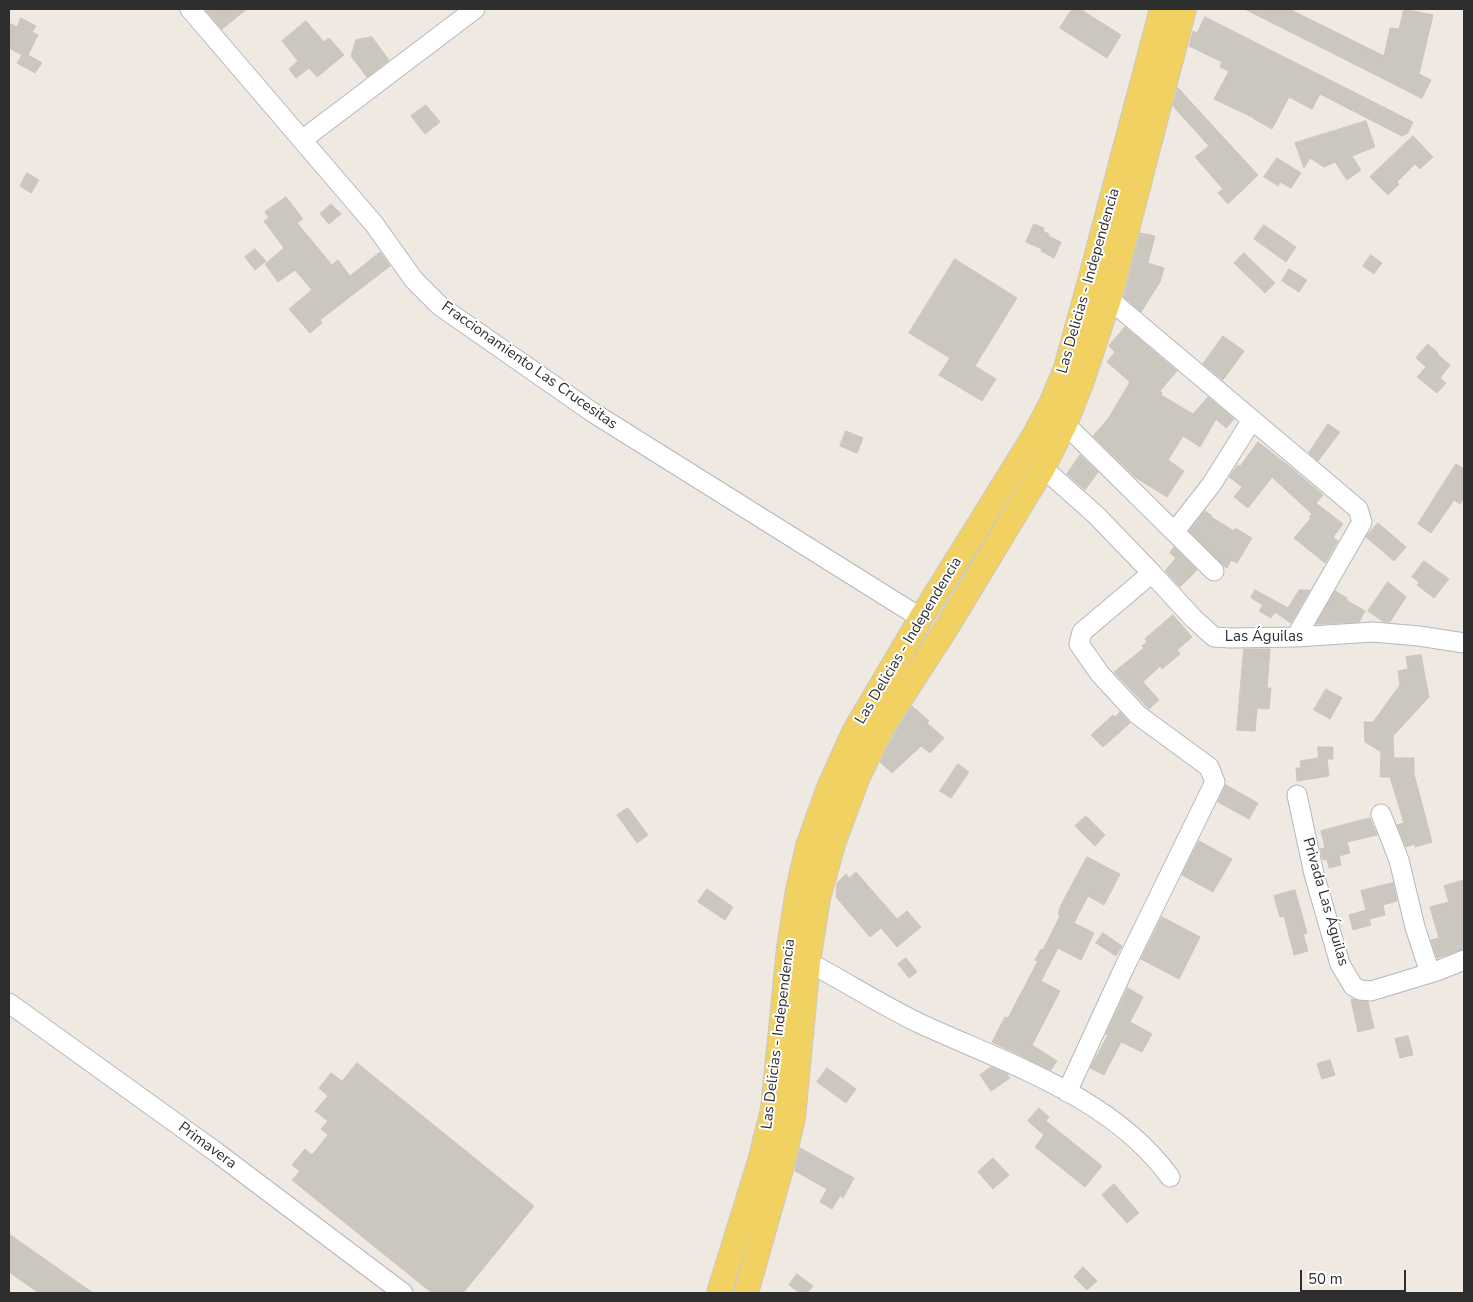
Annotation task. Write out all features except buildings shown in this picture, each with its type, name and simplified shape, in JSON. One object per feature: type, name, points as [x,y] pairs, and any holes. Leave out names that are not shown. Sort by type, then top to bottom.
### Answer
[{"type":"main road","name":"Las Delicias - Independencia","points":[[719,1293],[760,1161],[772,1109],[789,948],[798,890],[808,846],[828,790],[854,732],[921,618],[1034,436],[1051,404],[1066,368],[1162,9]]},
{"type":"main road","name":"Las Delicias - Independencia","points":[[746,1293],[781,1169],[793,1118],[808,962],[818,898],[834,841],[857,779],[882,727],[945,630],[1042,468],[1065,424],[1110,299],[1184,9]]},
{"type":"main road","points":[[952,568],[973,583]]},
{"type":"street","name":"Fraccionamiento Las Crucesitas","points":[[190,9],[374,224],[414,280],[440,306],[592,412],[921,618]]},
{"type":"street","points":[[302,140],[475,9]]},
{"type":"street","points":[[1110,299],[1358,509],[1362,522],[1296,637]]},
{"type":"street","points":[[1175,531],[1211,486],[1252,420]]},
{"type":"street","points":[[1065,424],[1214,571]]},
{"type":"street","name":"Las Águilas","points":[[1042,468],[1096,515],[1152,572],[1194,620],[1214,637],[1296,637],[1373,632],[1419,636],[1464,644]]},
{"type":"street","points":[[1066,1092],[1215,782],[1208,767],[1138,714],[1100,674],[1079,644],[1082,632],[1152,572]]},
{"type":"street","name":"Privada Las Águilas","points":[[1297,796],[1314,874],[1340,964],[1353,986],[1360,990],[1371,990],[1430,973],[1464,960]]},
{"type":"street","points":[[1381,814],[1399,860],[1430,973]]},
{"type":"street","points":[[808,962],[919,1023],[1032,1074],[1099,1110],[1135,1138],[1160,1162],[1170,1177]]},
{"type":"street","name":"Primavera","points":[[9,1003],[216,1152],[402,1293]]}]
